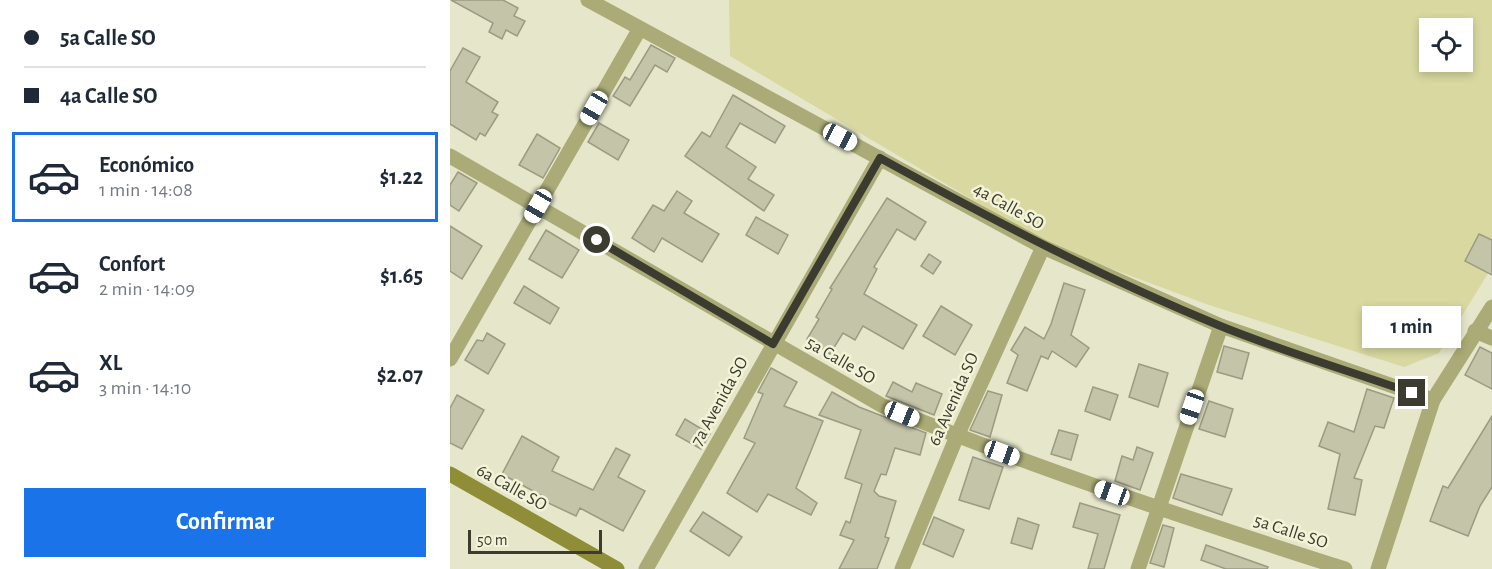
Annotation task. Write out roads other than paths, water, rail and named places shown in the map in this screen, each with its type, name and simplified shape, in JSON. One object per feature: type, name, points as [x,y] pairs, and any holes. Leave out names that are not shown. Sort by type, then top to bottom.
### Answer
[{"type":"street","name":"4a Calle SO","points":[[588,0],[639,30],[1043,247],[1221,326],[1433,400]]},
{"type":"street","points":[[450,359],[639,30]]},
{"type":"street","name":"5a Calle SO","points":[[450,156],[883,406],[957,436],[1157,509],[1345,569]]},
{"type":"street","name":"7a Avenida SO","points":[[646,569],[880,158]]},
{"type":"street","name":"6a Avenida SO","points":[[902,569],[957,436],[1043,247]]},
{"type":"street","points":[[1378,569],[1433,400],[1492,307]]},
{"type":"street","points":[[1138,569],[1221,326]]},
{"type":"street","points":[[1475,332],[1492,338]]},
{"type":"street","name":"6a Calle SO","points":[[450,474],[617,569]]}]
